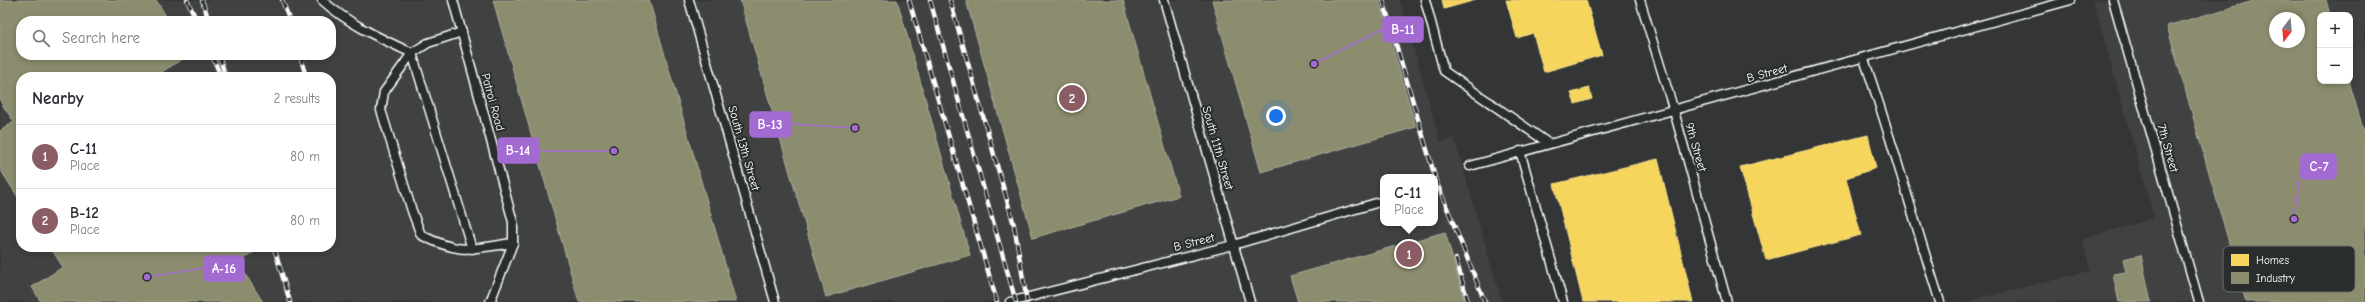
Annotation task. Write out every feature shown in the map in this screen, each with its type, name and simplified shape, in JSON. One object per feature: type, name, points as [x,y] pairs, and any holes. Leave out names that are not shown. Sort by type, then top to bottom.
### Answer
[{"type":"lane","points":[[322,0],[336,13],[392,44],[412,53],[472,249]]},
{"type":"lane","name":"Patrol Road","points":[[453,0],[513,222],[513,243],[490,302]]},
{"type":"lane","name":"South 13th Street","points":[[689,0],[775,302]]},
{"type":"lane","name":"South 11th Street","points":[[1164,0],[1250,302]]},
{"type":"lane","points":[[1425,0],[1444,71],[1548,143]]},
{"type":"lane","name":"9th Street","points":[[1640,0],[1674,111],[1727,302]]},
{"type":"lane","name":"B Street","points":[[1470,166],[1548,143],[1674,111],[1864,59],[2071,0]]},
{"type":"lane","name":"7th Street","points":[[2113,0],[2199,302]]},
{"type":"lane","points":[[462,32],[428,42],[412,53],[384,92],[381,110],[421,235],[445,246],[462,250],[513,243]]},
{"type":"lane","points":[[1864,59],[1940,302]]},
{"type":"lane","points":[[1520,151],[1563,302]]},
{"type":"lane","name":"B Street","points":[[1010,302],[1233,245],[1380,202]]},
{"type":"shaded area","points":[[0,0],[1400,0],[1440,142],[1454,138],[1502,302],[0,302]]},
{"type":"shaded area","points":[[2093,0],[2365,0],[2365,302],[1963,302],[2090,271],[2083,239],[2154,218]]},
{"type":"building: Homes","points":[[1442,0],[1476,0],[1444,9]]},
{"type":"building: Homes","points":[[1506,0],[1586,0],[1602,55],[1544,72],[1533,33],[1517,38]]},
{"type":"building: Homes","points":[[1589,88],[1592,99],[1575,104],[1571,93]]},
{"type":"building: Homes","points":[[1868,135],[1876,168],[1846,178],[1861,235],[1766,260],[1740,167]]},
{"type":"building: Homes","points":[[1658,159],[1693,302],[1583,302],[1554,184]]},
{"type":"building: Industry","points":[[0,0],[156,0],[166,16],[16,16],[16,60],[181,60],[162,72],[16,72],[16,194],[0,169],[0,131],[14,122],[0,101]]},
{"type":"building: Industry","points":[[493,0],[649,0],[736,302],[579,302]]},
{"type":"building: Industry","points":[[740,0],[897,0],[970,255],[826,297]]},
{"type":"building: Industry","points":[[966,0],[1123,0],[1179,196],[1033,238]]},
{"type":"building: Industry","points":[[1212,0],[1379,0],[1416,127],[1261,172]]},
{"type":"building: Industry","points":[[2257,0],[2326,0],[2329,12],[2317,12],[2317,84],[2350,84],[2365,136],[2365,302],[2246,302],[2243,292],[2355,292],[2355,246],[2230,246],[2167,26]]},
{"type":"building: Industry","points":[[1445,232],[1465,302],[1298,302],[1290,276]]},
{"type":"building: Industry","points":[[53,252],[254,252],[238,263],[263,302],[41,302],[32,287],[63,267]]},
{"type":"building: Industry","points":[[2141,255],[2151,302],[2119,302],[2113,274],[2126,272],[2123,259]]},
{"type":"railway","points":[[187,0],[195,16]]},
{"type":"railway","points":[[202,0],[207,16]]},
{"type":"railway","points":[[282,0],[288,16]]},
{"type":"railway","points":[[909,0],[997,302]]},
{"type":"railway","points":[[930,0],[1016,302]]},
{"type":"railway","points":[[950,0],[1014,225],[1027,302]]},
{"type":"railway","points":[[1383,0],[1434,174]]},
{"type":"railway","points":[[214,60],[219,72]]},
{"type":"railway","points":[[220,60],[224,72]]},
{"type":"railway","points":[[301,60],[305,72]]},
{"type":"railway","points":[[1438,185],[1485,302]]},
{"type":"railway","points":[[275,252],[290,302]]},
{"type":"railway","points":[[1456,259],[1468,302]]},
{"type":"place","name":"B-11","points":[[1314,64]]},
{"type":"place","name":"B-12","points":[[1072,98]]},
{"type":"place","name":"B-13","points":[[855,128]]},
{"type":"place","name":"B-14","points":[[614,151]]},
{"type":"place","name":"C-7","points":[[2294,219]]},
{"type":"place","name":"C-11","points":[[1409,254]]},
{"type":"place","name":"A-16","points":[[147,277]]}]
